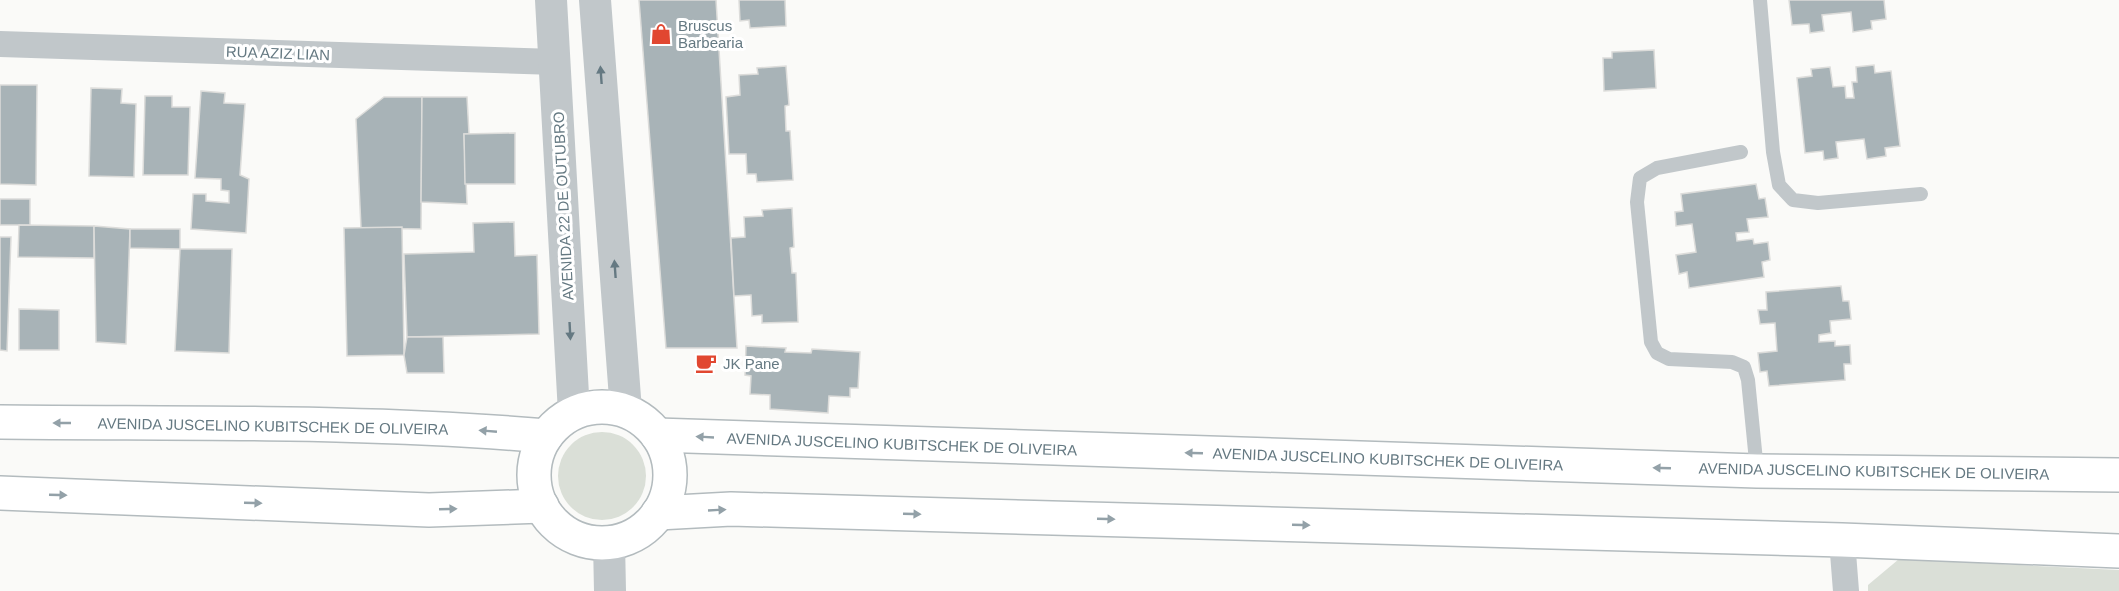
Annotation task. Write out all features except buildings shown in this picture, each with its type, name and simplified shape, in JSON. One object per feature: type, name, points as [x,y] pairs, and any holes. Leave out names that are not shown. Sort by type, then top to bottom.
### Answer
[{"type":"main road","points":[[595,407],[626,411],[643,420],[657,435],[664,447],[670,474],[665,501],[658,513],[637,533],[623,539],[592,542],[577,538],[557,525],[542,506],[536,493],[535,463],[546,436],[559,422],[574,413],[595,407]]},
{"type":"main road","name":"AVENIDA JUSCELINO KUBITSCHEK DE OLIVEIRA","points":[[0,422],[465,429],[546,436]]},
{"type":"main road","name":"AVENIDA JUSCELINO KUBITSCHEK DE OLIVEIRA","points":[[657,435],[1757,471],[2119,474]]},
{"type":"main road","points":[[0,493],[429,510],[542,506]]},
{"type":"main road","points":[[658,513],[731,509],[1842,540],[2119,550]]},
{"type":"street","name":"AVENIDA 22 DE OUTUBRO","points":[[551,0],[574,413]]},
{"type":"street","points":[[595,0],[626,411]]},
{"type":"street","name":"RUA AZIZ LIAN","points":[[0,44],[556,62]]},
{"type":"street","points":[[1842,540],[1846,591]]},
{"type":"street","points":[[609,542],[610,591]]},
{"type":"lane","points":[[1760,0],[1773,152],[1779,185],[1793,200],[1818,203],[1921,194]]},
{"type":"lane","points":[[1742,152],[1657,168],[1640,178],[1637,202],[1651,342],[1657,353],[1669,359],[1732,362],[1744,367],[1748,380],[1757,471]]},
{"type":"shaded area","points":[[602,432],[619,435],[633,445],[643,459],[646,476],[643,493],[633,507],[619,517],[602,520],[585,517],[571,507],[561,493],[558,476],[561,459],[571,445],[585,435]]},
{"type":"shaded area","points":[[1899,559],[2119,570],[2119,591],[1868,591],[1868,585]]},
{"type":"place","name":"Bruscus Barbearia","points":[[661,34]]},
{"type":"place","name":"JK Pane","points":[[706,363]]}]
